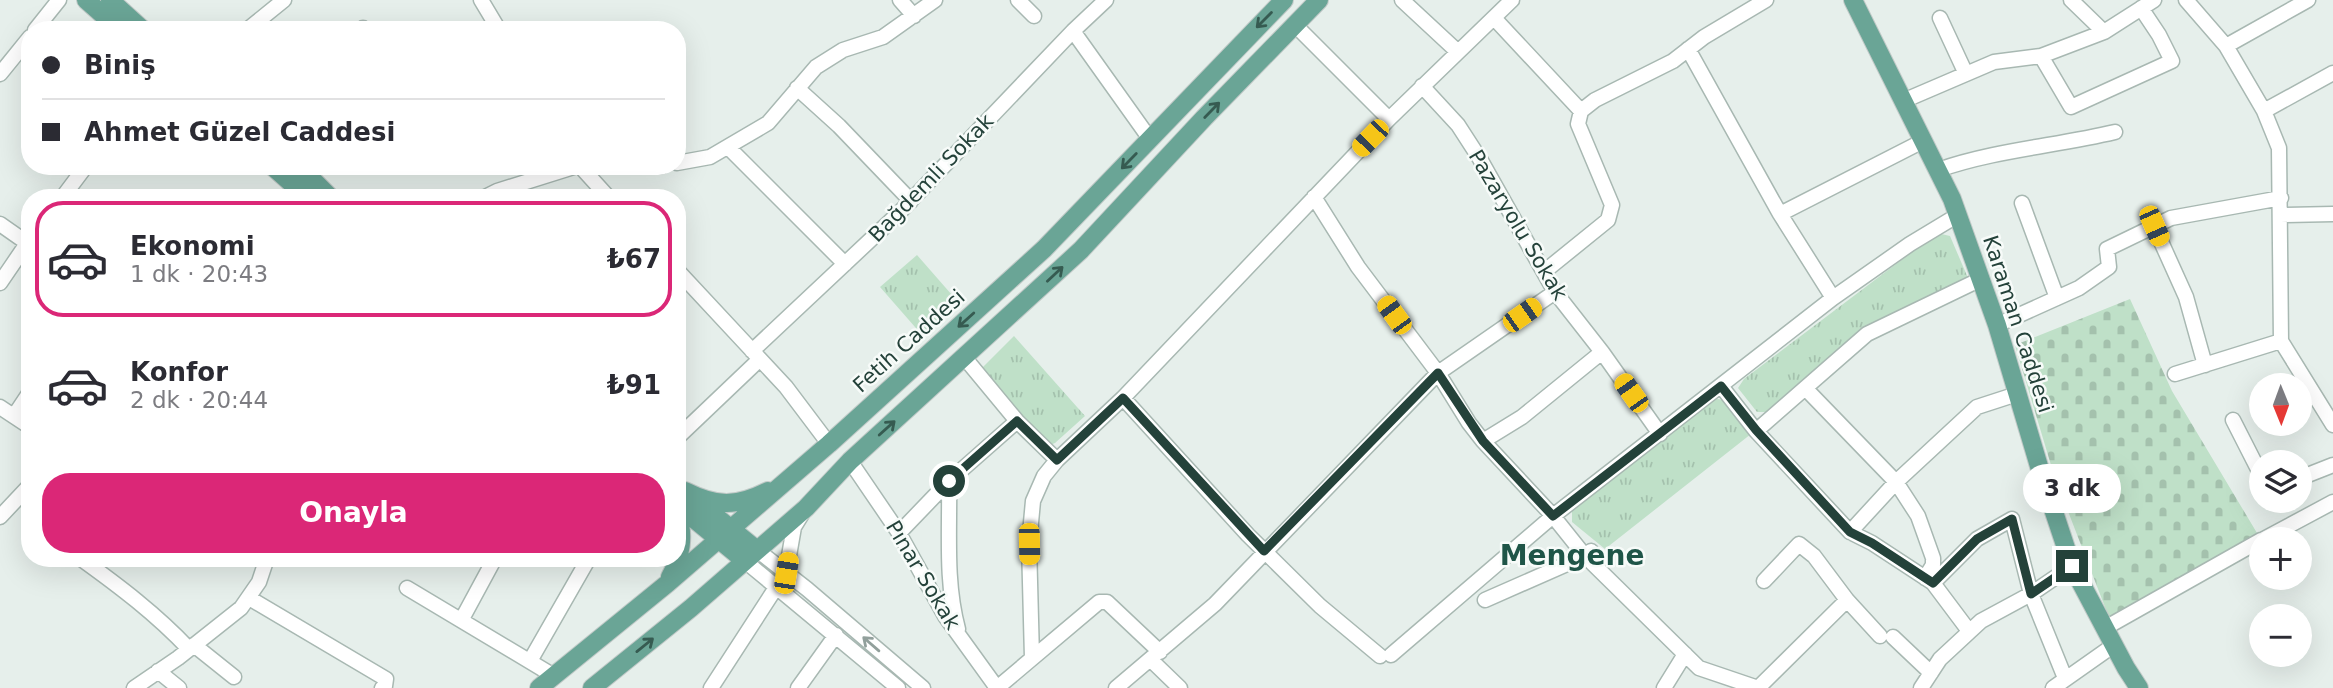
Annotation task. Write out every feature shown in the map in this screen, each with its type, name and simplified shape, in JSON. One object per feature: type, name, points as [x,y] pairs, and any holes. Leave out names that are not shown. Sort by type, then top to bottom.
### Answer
[{"type":"main road","points":[[86,0],[110,21]]},
{"type":"main road","points":[[110,0],[133,21]]},
{"type":"main road","name":"Fetih Caddesi","points":[[539,688],[668,583],[830,444],[1044,249],[1284,0]]},
{"type":"main road","points":[[592,688],[806,508],[850,461],[1081,250],[1204,117],[1320,0]]},
{"type":"main road","name":"Karaman Caddesi","points":[[1853,0],[1958,215],[1997,324],[2040,474],[2072,566],[2139,688]]},
{"type":"main road","points":[[282,175],[298,189]]},
{"type":"main road","points":[[308,175],[322,189]]},
{"type":"main road","points":[[686,496],[708,502],[730,504],[757,496],[784,483]]},
{"type":"main road","points":[[686,499],[751,555]]},
{"type":"main road","points":[[668,583],[676,567]]},
{"type":"main road","name":"Karaman Caddesi","points":[[2126,668],[2133,688]]},
{"type":"street","points":[[42,21],[59,0]]},
{"type":"street","points":[[258,21],[284,0]]},
{"type":"street","points":[[481,0],[494,21]]},
{"type":"street","points":[[900,0],[914,16]]},
{"type":"street","points":[[686,161],[710,157],[768,123],[816,67],[844,50],[883,37],[935,0]]},
{"type":"street","points":[[1018,0],[1034,16]]},
{"type":"street","name":"Bağdemli Sokak","points":[[686,429],[1106,0]]},
{"type":"street","points":[[1402,0],[1458,52]]},
{"type":"street","points":[[1032,658],[1029,544],[1033,501],[1044,476],[1057,460],[1123,398],[1389,119],[1512,0]]},
{"type":"street","points":[[1735,0],[1738,16]]},
{"type":"street","points":[[1545,271],[1595,233],[1608,220],[1612,205],[1578,124],[1581,111],[1595,100],[1672,61],[1766,0]]},
{"type":"street","points":[[2071,0],[2104,32]]},
{"type":"street","points":[[2186,0],[2226,46],[2264,111],[2279,148],[2281,341],[2333,425]]},
{"type":"street","points":[[2226,46],[2308,0]]},
{"type":"street","points":[[1903,101],[1994,62],[2041,56],[2104,32],[2148,4],[2172,61],[2071,107],[2041,56]]},
{"type":"street","points":[[1494,18],[1581,111]]},
{"type":"street","points":[[1940,18],[1966,74]]},
{"type":"street","points":[[1295,24],[1389,119]]},
{"type":"street","points":[[1073,31],[1150,139]]},
{"type":"street","points":[[0,74],[21,48]]},
{"type":"street","points":[[1688,49],[1780,214],[1833,298]]},
{"type":"street","points":[[2264,111],[2333,73]]},
{"type":"street","name":"Pazaryolu Sokak","points":[[1422,86],[1458,125],[1555,292],[1602,352],[1660,434]]},
{"type":"street","points":[[797,88],[839,126],[911,201]]},
{"type":"street","points":[[1938,170],[1977,157],[2067,143],[2115,132]]},
{"type":"street","points":[[1780,214],[1923,141]]},
{"type":"street","points":[[728,147],[845,264]]},
{"type":"street","points":[[504,189],[549,175]]},
{"type":"street","points":[[587,175],[601,189]]},
{"type":"street","points":[[1314,197],[1358,267],[1438,373],[1483,441],[1699,668],[1758,688],[1847,600]]},
{"type":"street","points":[[1997,324],[2079,288],[2109,267],[2107,249],[2171,218],[2281,198]]},
{"type":"street","points":[[2022,203],[2057,298]]},
{"type":"street","points":[[2281,215],[2333,214]]},
{"type":"street","points":[[1123,398],[1264,551],[1320,606],[1385,656],[1553,516],[1833,298],[1910,244],[1958,215]]},
{"type":"street","points":[[0,224],[21,237]]},
{"type":"street","points":[[2154,226],[2186,297],[2205,365]]},
{"type":"street","points":[[0,283],[21,253]]},
{"type":"street","points":[[1756,430],[1867,334],[1981,279]]},
{"type":"street","points":[[686,280],[786,387],[830,444]]},
{"type":"street","points":[[1116,688],[1215,604],[1438,373],[1555,292]]},
{"type":"street","points":[[2175,374],[2281,341]]},
{"type":"street","points":[[1483,441],[1522,417],[1602,352]]},
{"type":"street","points":[[964,357],[1017,421],[1057,460]]},
{"type":"street","points":[[1721,386],[1756,430],[1850,532],[1872,543],[1929,581],[1969,631]]},
{"type":"street","points":[[1806,389],[1896,482],[1918,516],[1933,558],[1929,581]]},
{"type":"street","points":[[1850,532],[1896,482],[1977,407],[2017,394]]},
{"type":"street","points":[[14,416],[21,406]]},
{"type":"street","points":[[0,407],[21,421]]},
{"type":"street","points":[[14,416],[21,415]]},
{"type":"street","points":[[2233,420],[2249,451]]},
{"type":"street","points":[[899,533],[949,481],[1017,421]]},
{"type":"street","name":"Pınar Sokak","points":[[850,461],[899,533],[939,605],[997,688]]},
{"type":"street","points":[[2312,473],[2333,465]]},
{"type":"street","points":[[949,481],[950,575],[953,611],[960,637]]},
{"type":"street","points":[[0,517],[21,495]]},
{"type":"street","points":[[2286,527],[2333,502]]},
{"type":"street","points":[[786,573],[794,527],[806,508]]},
{"type":"street","points":[[1929,581],[1977,539],[2012,519],[2031,594],[2059,683],[2109,636],[2249,548]]},
{"type":"street","points":[[1764,582],[1799,544],[1814,556],[1847,600],[1931,673]]},
{"type":"street","points":[[1485,600],[1589,553]]},
{"type":"street","points":[[751,555],[786,573],[923,688]]},
{"type":"street","points":[[751,555],[777,586],[891,686]]},
{"type":"street","points":[[1921,688],[1940,659],[1969,631],[2072,566]]},
{"type":"street","points":[[93,567],[132,595],[191,647],[233,677]]},
{"type":"street","points":[[134,688],[241,608],[259,582],[264,567]]},
{"type":"street","points":[[461,619],[490,567]]},
{"type":"street","points":[[530,661],[584,567]]},
{"type":"street","points":[[711,688],[777,586]]},
{"type":"street","points":[[407,588],[554,676]]},
{"type":"street","points":[[249,598],[386,679],[382,688]]},
{"type":"street","points":[[997,688],[1099,602],[1107,602],[1180,688]]},
{"type":"street","points":[[798,688],[836,635]]},
{"type":"street","points":[[1664,688],[1685,654]]},
{"type":"street","points":[[158,671],[179,688]]},
{"type":"green space","points":[[1937,233],[1950,236],[1968,278],[1865,328],[1771,412],[1757,412],[1738,388],[1744,379]]},
{"type":"green space","points":[[917,255],[959,303],[922,335],[880,287]]},
{"type":"green space","points":[[2130,299],[2172,391],[2253,527],[2249,527],[2249,538],[2110,620],[2054,475],[2015,345]]},
{"type":"green space","points":[[1014,336],[1085,416],[1050,445],[980,370]]},
{"type":"green space","points":[[1714,398],[1727,401],[1751,434],[1605,549],[1572,522],[1572,511]]},
{"type":"district","name":"Mengene","points":[[1572,555]]},
{"type":"route","points":[[949,481],[1017,421],[1057,460],[1123,398],[1264,551],[1438,373],[1483,441],[1553,516],[1721,386],[1756,430],[1850,532],[1872,543],[1933,583],[1977,539],[2012,519],[2031,594],[2072,566]]}]
